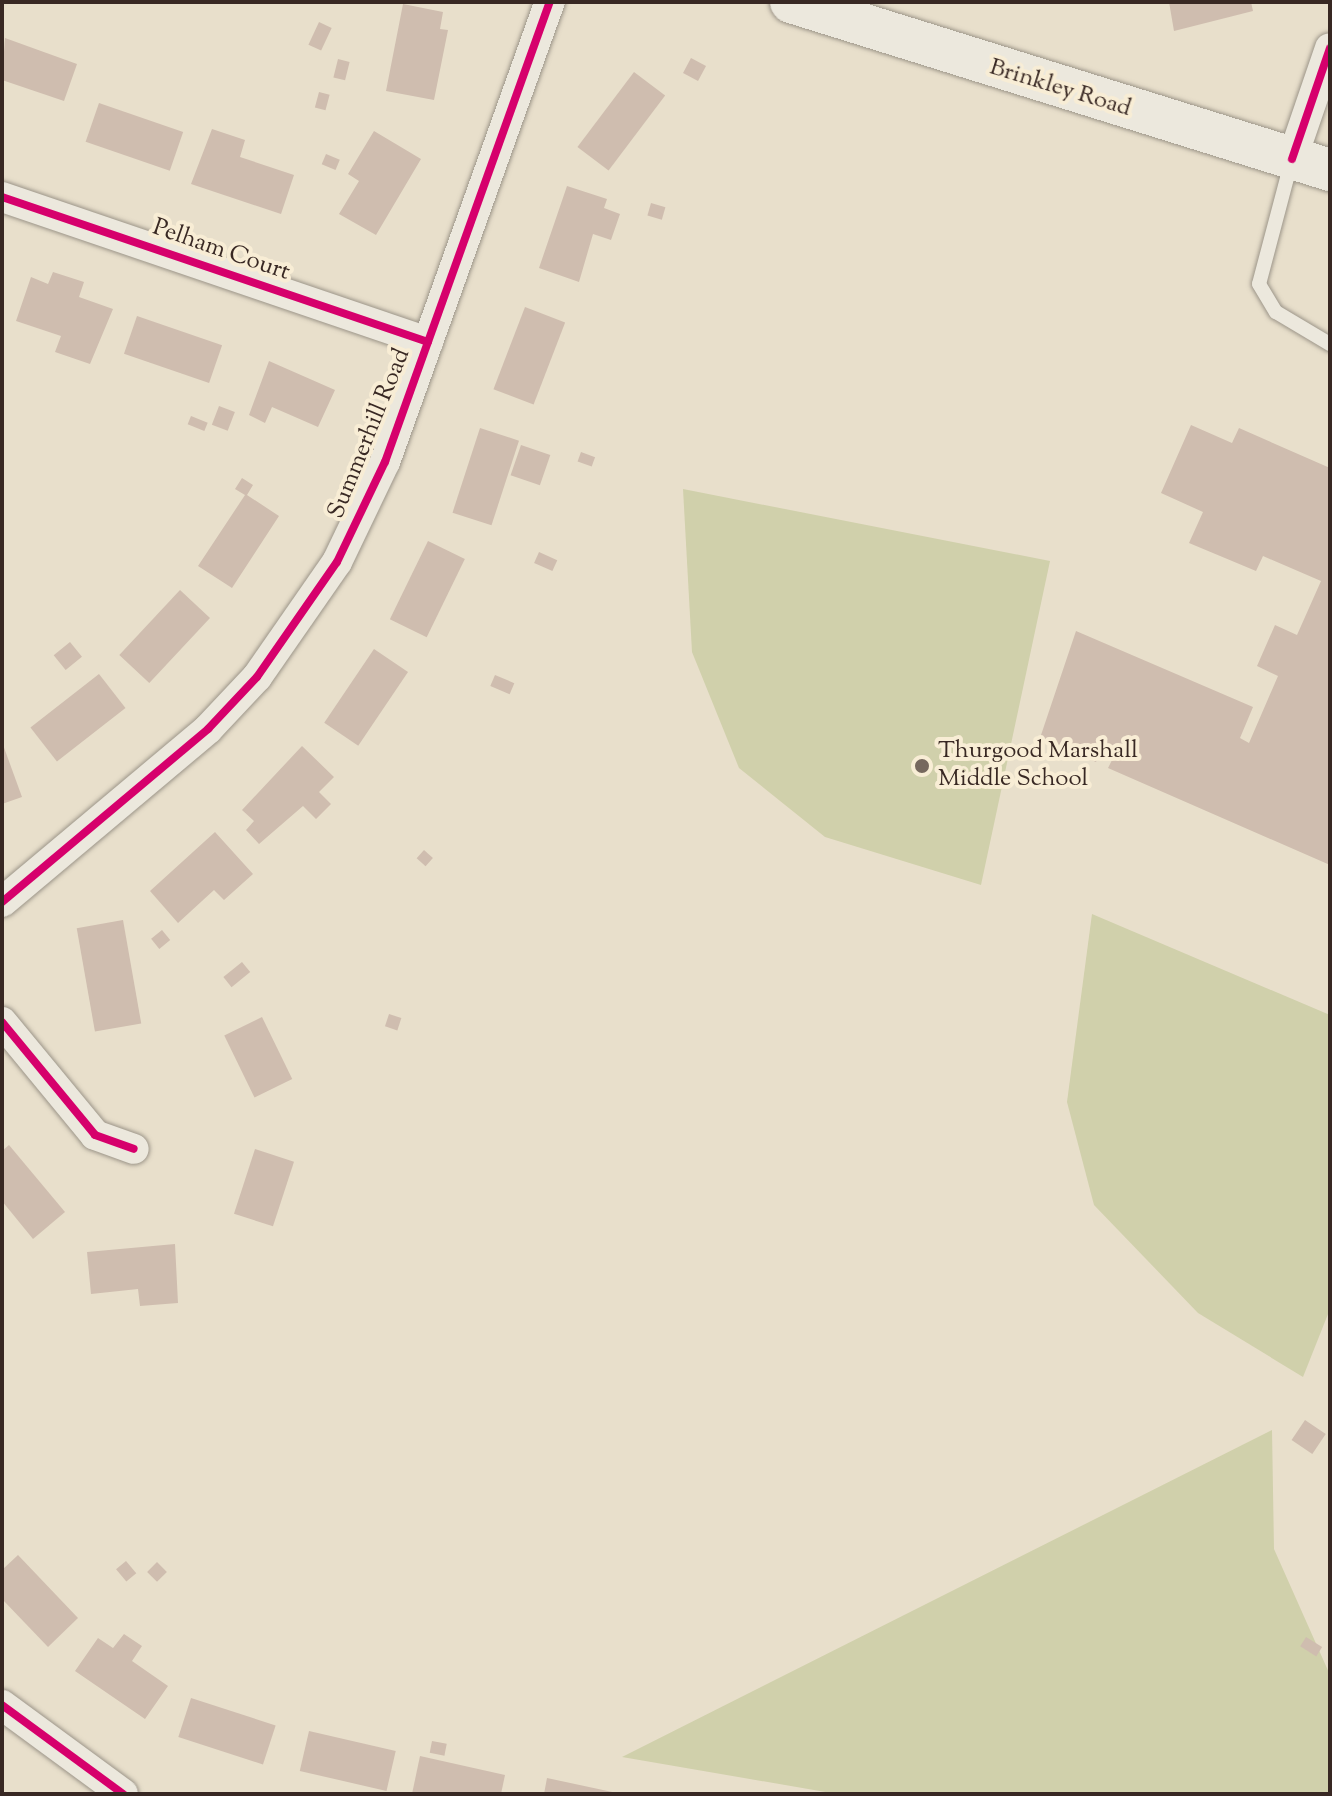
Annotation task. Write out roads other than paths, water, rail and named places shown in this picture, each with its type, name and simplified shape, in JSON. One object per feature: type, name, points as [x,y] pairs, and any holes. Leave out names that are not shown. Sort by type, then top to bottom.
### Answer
[{"type":"main road","name":"Brinkley Road","points":[[791,2],[1311,164]]},
{"type":"street","name":"Summerhill Road","points":[[2,902],[167,768],[257,677],[337,562],[385,462],[550,2]]},
{"type":"street","points":[[1311,164],[1330,48]]},
{"type":"street","name":"Pelham Court","points":[[2,197],[428,342]]},
{"type":"street","points":[[2,1022],[95,1135],[134,1149]]},
{"type":"street","points":[[2,1705],[123,1794]]},
{"type":"lane","points":[[1311,164],[1259,284],[1276,312],[1330,344]]},
{"type":"place","name":"Thurgood Marshall Middle School","points":[[922,766]]}]
